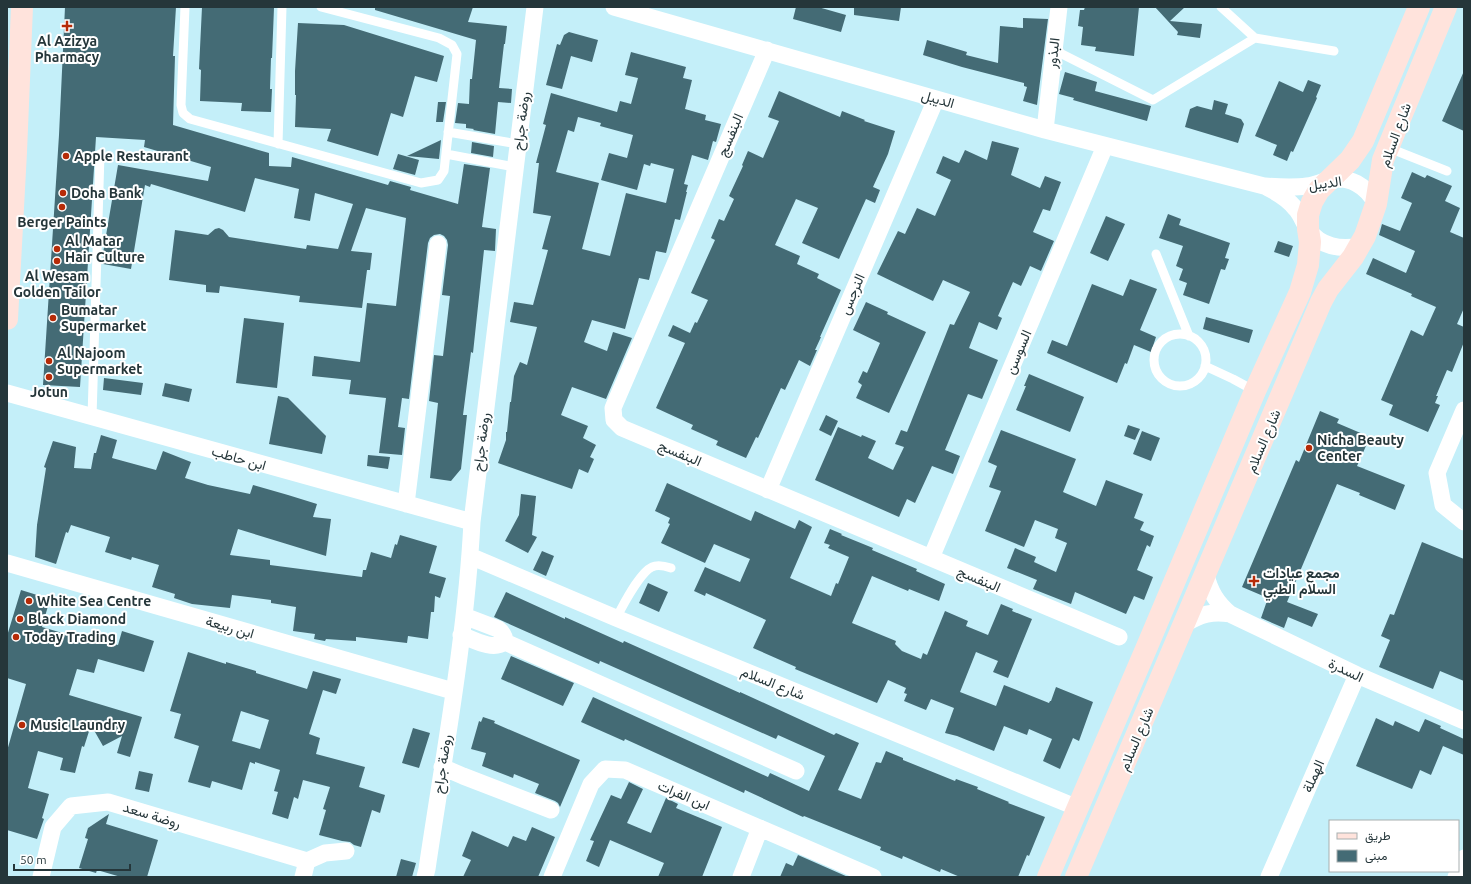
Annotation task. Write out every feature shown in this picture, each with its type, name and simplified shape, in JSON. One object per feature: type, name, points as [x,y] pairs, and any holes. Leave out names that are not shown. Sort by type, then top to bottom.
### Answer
[{"type":"main road","points":[[7,318],[12,119],[21,41],[22,7]]},
{"type":"main road","name":"شارع السلام","points":[[1048,877],[1146,649],[1254,391],[1300,292],[1308,265],[1310,242],[1308,215],[1312,202],[1319,190],[1350,160],[1363,141],[1419,7]]},
{"type":"main road","name":"شارع السلام","points":[[1076,877],[1206,575],[1321,302],[1332,283],[1360,246],[1370,225],[1376,204],[1383,160],[1446,7]]},
{"type":"main road","points":[[7,61],[15,52],[21,41]]},
{"type":"street","name":"روضة جراح","points":[[424,877],[427,869],[464,616],[472,522],[535,7]]},
{"type":"street","name":"الديبل","points":[[614,7],[637,10],[767,50],[1045,130],[1264,186],[1276,191],[1295,207],[1313,236],[1329,245],[1344,248],[1360,246]]},
{"type":"street","name":"البذور","points":[[1045,130],[1058,7]]},
{"type":"street","name":"البنفسج","points":[[767,50],[614,408],[614,420],[622,428],[1120,637]]},
{"type":"street","name":"النرجس","points":[[768,490],[936,99]]},
{"type":"street","name":"السوسن","points":[[931,558],[1105,146]]},
{"type":"street","name":"الديبل","points":[[1264,186],[1298,187],[1329,180],[1346,179],[1355,182],[1368,191],[1376,204]]},
{"type":"street","points":[[406,504],[438,244]]},
{"type":"street","name":"ابن حاطب","points":[[7,393],[472,522]]},
{"type":"street","points":[[1464,410],[1437,473],[1442,505],[1464,522]]},
{"type":"street","name":"شارع السلام","points":[[470,556],[616,618],[1078,808]]},
{"type":"street","name":"ابن ربيعة","points":[[7,563],[453,691]]},
{"type":"street","name":"السدرة","points":[[1206,575],[1214,597],[1230,614],[1357,675],[1464,721]]},
{"type":"street","name":"السدرة","points":[[1185,624],[1195,617],[1206,613],[1218,612],[1230,614]]},
{"type":"street","points":[[464,616],[498,629],[505,637],[505,642]]},
{"type":"street","points":[[461,635],[494,646],[505,642]]},
{"type":"street","points":[[505,642],[796,771]]},
{"type":"street","name":"الهملة","points":[[1269,877],[1357,675]]},
{"type":"street","points":[[442,767],[551,810]]},
{"type":"street","name":"ابن الفرات","points":[[552,877],[591,784],[605,769],[626,770],[873,877]]},
{"type":"street","name":"روضة سعد","points":[[41,877],[53,827],[71,806],[108,802],[305,869],[325,853],[346,851]]},
{"type":"street","points":[[741,877],[760,828]]},
{"type":"street","points":[[1459,870],[1464,858]]},
{"type":"lane","points":[[185,7],[181,105],[183,113],[190,119],[421,183],[438,180],[444,171],[457,54],[452,45],[439,38],[322,7]]},
{"type":"lane","points":[[278,144],[282,7]]},
{"type":"lane","points":[[1221,7],[1255,38],[1334,51]]},
{"type":"lane","points":[[1054,50],[1154,100],[1255,38]]},
{"type":"lane","points":[[448,132],[518,144]]},
{"type":"lane","points":[[1389,148],[1447,171]]},
{"type":"lane","points":[[92,417],[100,154]]},
{"type":"lane","points":[[446,154],[515,167]]},
{"type":"lane","points":[[1156,254],[1189,336]]},
{"type":"lane","points":[[1182,334],[1195,340],[1204,351],[1205,366],[1198,378],[1185,385],[1170,384],[1159,375],[1154,362],[1154,354],[1162,342],[1174,335],[1182,334]]},
{"type":"lane","points":[[1205,366],[1233,378],[1254,391]]},
{"type":"lane","points":[[616,618],[637,582],[651,567],[661,565],[671,568]]},
{"type":"building","points":[[65,7],[176,7],[173,56],[175,56],[173,125],[269,153],[269,166],[291,167],[292,157],[388,185],[390,181],[411,187],[410,190],[458,204],[464,164],[490,168],[482,227],[496,229],[495,251],[484,250],[473,353],[471,352],[463,415],[467,415],[461,469],[451,481],[430,478],[438,403],[429,401],[434,355],[443,356],[450,296],[442,295],[448,245],[444,236],[440,234],[434,235],[430,238],[428,243],[409,399],[402,398],[398,427],[405,428],[402,455],[379,453],[386,398],[349,394],[351,380],[312,376],[314,356],[360,362],[367,303],[396,306],[406,218],[366,208],[351,251],[372,253],[370,270],[367,270],[362,308],[299,302],[300,296],[220,286],[219,293],[206,292],[206,285],[169,280],[175,230],[208,235],[215,229],[219,228],[229,237],[306,249],[307,245],[338,249],[353,204],[315,193],[310,221],[294,218],[299,189],[255,178],[245,212],[151,184],[150,187],[145,185],[131,269],[103,264],[103,253],[118,165],[208,181],[211,167],[144,147],[145,140],[96,137],[80,387],[43,385],[59,135]]},
{"type":"building","points":[[202,7],[274,8],[270,89],[272,89],[271,112],[241,111],[242,103],[200,101],[201,70],[199,69]]},
{"type":"building","points":[[375,7],[473,7],[468,22],[507,26],[499,88],[512,89],[511,103],[498,102],[495,134],[473,130],[474,129],[466,128],[466,124],[455,123],[458,103],[469,104],[470,79],[472,79],[476,40],[375,10]]},
{"type":"building","points":[[796,7],[818,7],[846,15],[841,32],[793,19]]},
{"type":"building","points":[[854,7],[901,7],[899,21],[854,15]]},
{"type":"building","points":[[1085,7],[1139,7],[1134,56],[1095,51],[1096,47],[1081,45],[1083,27],[1078,26],[1080,10],[1084,10]]},
{"type":"building","points":[[1155,7],[1185,7],[1170,21],[1202,24],[1200,38],[1177,35],[1178,32]]},
{"type":"building","points":[[1023,18],[1048,19],[1037,105],[1023,101],[1027,87],[1024,86],[1024,83],[923,55],[927,40],[967,52],[966,55],[998,63],[1000,26],[1023,28]]},
{"type":"building","points":[[298,23],[344,25],[444,56],[437,82],[415,76],[403,117],[391,113],[378,156],[327,141],[331,129],[295,127],[295,71]]},
{"type":"building","points":[[569,32],[598,40],[592,62],[571,56],[562,89],[546,85],[557,44],[560,45],[564,35]]},
{"type":"building","points":[[631,52],[686,67],[683,78],[692,80],[685,109],[706,115],[705,120],[721,124],[716,142],[713,141],[708,160],[692,155],[684,184],[688,185],[680,220],[675,219],[666,253],[656,251],[649,280],[639,278],[625,329],[592,320],[584,342],[607,351],[613,332],[632,338],[606,399],[572,387],[561,415],[588,426],[583,438],[596,445],[590,457],[594,459],[588,473],[579,469],[572,489],[498,463],[506,440],[514,376],[520,362],[527,365],[537,327],[510,322],[514,302],[533,305],[548,250],[542,249],[551,216],[533,213],[539,163],[536,163],[546,125],[543,124],[551,93],[617,112],[620,101],[631,104],[638,78],[625,75]],"holes":[[[578,117],[601,123],[600,126],[633,135],[627,158],[609,153],[601,180],[637,190],[644,164],[650,166],[651,163],[674,169],[666,203],[626,193],[610,256],[582,249],[599,183],[556,172],[568,130],[574,132]]]},
{"type":"building","points":[[1464,71],[1464,131],[1442,121]]},
{"type":"building","points":[[1065,72],[1097,82],[1095,91],[1151,106],[1147,121],[1073,100],[1074,98],[1059,94]]},
{"type":"building","points":[[1308,80],[1321,85],[1316,97],[1317,98],[1293,152],[1291,151],[1287,161],[1273,155],[1277,145],[1255,136],[1279,81],[1303,92]]},
{"type":"building","points":[[779,91],[840,117],[842,111],[865,120],[864,121],[895,131],[888,154],[873,187],[880,190],[875,203],[866,199],[839,259],[802,243],[818,208],[796,199],[775,245],[800,256],[797,264],[819,274],[817,278],[841,290],[820,337],[815,350],[817,350],[810,366],[799,360],[785,390],[781,388],[758,438],[756,437],[746,458],[716,445],[718,441],[691,429],[693,425],[656,408],[685,343],[668,336],[673,325],[690,333],[695,322],[697,323],[708,300],[691,293],[715,240],[711,238],[719,219],[724,221],[734,199],[729,196],[743,166],[742,165],[748,151],[763,158],[779,121],[768,117]]},
{"type":"building","points":[[1214,100],[1228,104],[1225,114],[1241,119],[1244,124],[1238,143],[1185,127],[1190,109],[1197,106],[1212,110]]},
{"type":"building","points":[[438,102],[446,102],[443,122],[436,122]]},
{"type":"building","points":[[441,140],[439,159],[407,156]]},
{"type":"building","points":[[992,141],[1019,148],[1011,175],[1040,188],[1045,176],[1061,182],[1050,211],[1043,209],[1033,232],[1054,241],[1041,271],[1030,266],[1021,286],[1013,282],[998,316],[1002,318],[997,330],[979,322],[969,348],[998,360],[982,399],[968,394],[945,450],[960,456],[953,474],[932,466],[915,503],[907,499],[899,517],[815,480],[838,427],[861,437],[862,435],[876,441],[868,458],[893,470],[904,447],[895,444],[901,430],[907,432],[950,324],[954,325],[970,292],[943,280],[933,301],[877,274],[898,231],[905,234],[917,208],[935,216],[951,180],[936,173],[943,156],[959,163],[965,150],[987,160]]},
{"type":"building","points":[[472,142],[494,146],[493,157],[471,153]]},
{"type":"building","points":[[398,154],[419,160],[415,175],[393,169]]},
{"type":"building","points":[[1412,172],[1425,178],[1427,175],[1452,186],[1445,201],[1460,208],[1450,232],[1464,238],[1464,308],[1457,324],[1464,327],[1464,342],[1452,372],[1447,370],[1436,396],[1438,396],[1435,403],[1440,405],[1428,432],[1389,415],[1393,405],[1381,400],[1411,330],[1423,336],[1436,307],[1411,296],[1412,294],[1366,274],[1373,258],[1406,273],[1415,251],[1379,235],[1382,224],[1400,231],[1412,203],[1401,198]]},
{"type":"building","points":[[1168,214],[1181,219],[1179,225],[1230,243],[1225,258],[1229,259],[1225,270],[1221,269],[1209,304],[1183,295],[1187,283],[1179,280],[1183,269],[1176,266],[1183,246],[1159,238]]},
{"type":"building","points":[[1106,216],[1125,224],[1108,261],[1090,253]]},
{"type":"building","points":[[1278,241],[1293,246],[1289,257],[1274,252]]},
{"type":"building","points":[[1130,279],[1157,289],[1140,330],[1156,337],[1151,352],[1134,345],[1127,364],[1125,363],[1117,383],[1047,353],[1052,340],[1067,346],[1092,284],[1123,296]]},
{"type":"building","points":[[866,302],[888,312],[887,314],[926,332],[889,413],[856,398],[862,385],[858,382],[863,371],[867,373],[880,343],[853,330]]},
{"type":"building","points":[[1206,317],[1253,330],[1249,343],[1203,329]]},
{"type":"building","points":[[244,318],[284,323],[277,388],[236,383]]},
{"type":"building","points":[[1029,374],[1084,397],[1070,432],[1016,410],[1026,386],[1024,386]]},
{"type":"building","points":[[104,378],[143,383],[141,395],[103,390]]},
{"type":"building","points":[[165,383],[192,389],[189,402],[162,396]]},
{"type":"building","points":[[278,396],[288,398],[326,436],[322,454],[269,444]]},
{"type":"building","points":[[1320,411],[1339,419],[1337,423],[1370,437],[1357,466],[1405,485],[1395,510],[1337,484],[1287,602],[1318,614],[1312,627],[1288,617],[1284,628],[1261,618],[1268,598],[1242,587],[1296,460],[1299,462]]},
{"type":"building","points":[[826,415],[838,421],[831,436],[819,430]]},
{"type":"building","points":[[1128,425],[1140,429],[1135,440],[1124,436]]},
{"type":"building","points":[[1001,430],[1076,459],[1063,492],[1096,506],[1106,480],[1143,494],[1134,518],[1144,522],[1140,530],[1154,536],[1150,547],[1147,545],[1137,570],[1153,577],[1144,600],[1134,596],[1126,614],[1075,592],[1071,604],[1033,589],[1037,580],[1007,568],[1015,548],[1036,557],[1034,562],[1056,572],[1067,543],[1055,538],[1058,529],[1035,520],[1024,547],[985,531],[1001,491],[989,487],[997,466],[988,462]]},
{"type":"building","points":[[1142,431],[1160,438],[1151,461],[1133,454]]},
{"type":"building","points":[[101,435],[117,440],[112,458],[156,470],[163,451],[191,462],[185,478],[208,485],[250,494],[253,485],[317,504],[313,517],[331,519],[326,556],[238,529],[230,555],[270,560],[270,565],[362,577],[363,570],[366,570],[371,552],[391,558],[395,544],[397,545],[400,535],[437,546],[429,573],[446,578],[440,598],[435,596],[434,612],[431,612],[428,639],[408,636],[407,643],[356,637],[356,641],[326,639],[325,641],[314,639],[315,634],[293,631],[296,607],[271,603],[271,600],[232,595],[230,608],[192,604],[174,598],[175,594],[152,587],[159,565],[132,557],[131,560],[105,552],[110,537],[71,525],[68,533],[66,532],[56,564],[35,557],[37,525],[46,468],[44,467],[53,441],[76,447],[74,468],[91,469],[94,453],[96,453]]},
{"type":"building","points":[[368,455],[390,457],[388,469],[367,466]]},
{"type":"building","points":[[667,483],[751,521],[755,511],[795,529],[799,520],[812,527],[790,578],[831,596],[836,583],[838,584],[849,557],[828,548],[830,545],[824,543],[830,529],[873,548],[872,550],[917,569],[916,571],[945,584],[939,601],[909,589],[908,591],[872,576],[852,623],[896,641],[895,644],[902,651],[921,659],[923,653],[927,655],[945,611],[968,621],[966,626],[988,635],[1001,604],[1013,609],[1012,611],[1032,619],[1008,678],[993,672],[998,661],[976,652],[960,692],[996,706],[1004,685],[1049,703],[1056,687],[1093,702],[1079,741],[1073,738],[1060,769],[1043,761],[1052,739],[1029,729],[1027,735],[1004,726],[994,751],[957,736],[945,733],[954,708],[931,699],[926,710],[904,701],[907,694],[904,693],[906,688],[888,680],[877,703],[795,669],[796,667],[753,648],[766,620],[706,593],[705,596],[694,591],[705,567],[740,582],[750,559],[714,544],[705,563],[661,543],[670,524],[668,523],[670,518],[655,511]]},
{"type":"building","points":[[521,494],[536,496],[532,535],[537,537],[528,553],[505,541],[519,515]]},
{"type":"building","points":[[1422,542],[1464,559],[1464,681],[1440,671],[1433,689],[1379,667],[1390,640],[1381,636],[1390,614],[1394,615]]},
{"type":"building","points":[[542,551],[554,556],[546,576],[533,570]]},
{"type":"building","points":[[648,583],[668,592],[659,612],[639,603]]},
{"type":"building","points":[[21,590],[50,599],[42,627],[86,640],[87,637],[118,645],[122,631],[154,641],[144,672],[98,659],[94,673],[77,669],[69,695],[142,717],[130,757],[117,753],[122,736],[103,746],[91,725],[84,747],[82,746],[75,773],[60,770],[63,758],[38,751],[28,788],[49,794],[42,818],[44,819],[37,839],[7,830],[7,751],[26,684],[7,678],[7,636]]},
{"type":"building","points":[[506,592],[565,619],[565,617],[623,643],[624,641],[834,735],[836,733],[859,743],[838,790],[861,799],[876,762],[881,763],[886,751],[903,758],[903,760],[955,781],[956,779],[978,787],[977,789],[1009,802],[1008,803],[1045,817],[1029,856],[1027,855],[1018,877],[960,877],[941,869],[940,872],[903,856],[902,859],[880,850],[881,847],[804,816],[803,817],[745,790],[744,793],[625,739],[624,741],[581,722],[593,697],[768,777],[770,773],[809,791],[825,756],[778,735],[776,739],[600,661],[599,664],[494,617]]},
{"type":"building","points":[[188,652],[226,664],[226,662],[256,671],[256,673],[307,689],[313,671],[341,679],[336,694],[323,690],[309,734],[320,738],[316,754],[365,767],[359,787],[385,795],[380,813],[372,810],[361,847],[350,842],[319,835],[326,810],[323,809],[330,787],[303,780],[298,799],[294,797],[288,819],[272,814],[278,792],[274,791],[280,770],[255,762],[255,764],[250,762],[242,790],[212,781],[210,788],[188,782],[199,746],[174,738],[181,714],[170,711]],"holes":[[[241,711],[269,720],[260,749],[232,741]]]},
{"type":"building","points":[[511,656],[574,683],[563,706],[501,679]]},
{"type":"building","points":[[483,717],[495,721],[494,723],[580,760],[560,807],[555,801],[535,793],[539,784],[514,774],[513,778],[482,766],[486,753],[471,749],[479,721],[481,722]]},
{"type":"building","points":[[1376,718],[1393,726],[1395,721],[1419,732],[1425,719],[1464,739],[1464,755],[1443,746],[1431,775],[1420,770],[1412,789],[1356,766]]},
{"type":"building","points":[[413,728],[430,733],[419,768],[402,763]]},
{"type":"building","points":[[139,771],[153,774],[149,792],[135,789]]},
{"type":"building","points":[[629,782],[643,789],[627,823],[651,833],[666,798],[678,804],[676,808],[722,827],[702,877],[658,877],[664,863],[610,840],[599,867],[586,861],[594,841],[590,840],[611,795],[621,799]]},
{"type":"building","points":[[109,814],[106,824],[158,840],[147,877],[121,877],[97,870],[96,873],[79,868],[88,839],[85,838],[88,828]]},
{"type":"building","points":[[532,827],[555,837],[538,877],[463,877],[471,860],[462,856],[472,831],[508,847],[513,836],[526,841]]},
{"type":"building","points":[[798,855],[848,877],[780,877],[786,863],[793,866]]},
{"type":"building","points":[[401,859],[416,863],[412,877],[396,877]]},
{"type":"place","name":"Al Azizya Pharmacy","points":[[67,26]]},
{"type":"place","name":"Apple Restaurant","points":[[66,156]]},
{"type":"place","name":"Doha Bank","points":[[63,193]]},
{"type":"place","name":"Berger Paints","points":[[62,207]]},
{"type":"place","name":"Al Matar Hair Culture","points":[[57,249]]},
{"type":"place","name":"Al Wesam Golden Tailor","points":[[57,261]]},
{"type":"place","name":"Bumatar Supermarket","points":[[53,318]]},
{"type":"place","name":"Al Najoom Supermarket","points":[[49,361]]},
{"type":"place","name":"Jotun","points":[[49,377]]},
{"type":"place","name":"Nicha Beauty Center","points":[[1309,448]]},
{"type":"place","name":"مجمع عيادات السلام الطبي","points":[[1254,581]]},
{"type":"place","name":"White Sea Centre","points":[[29,601]]},
{"type":"place","name":"Black Diamond","points":[[20,619]]},
{"type":"place","name":"Today Trading","points":[[16,637]]},
{"type":"place","name":"Music Laundry","points":[[22,725]]}]
